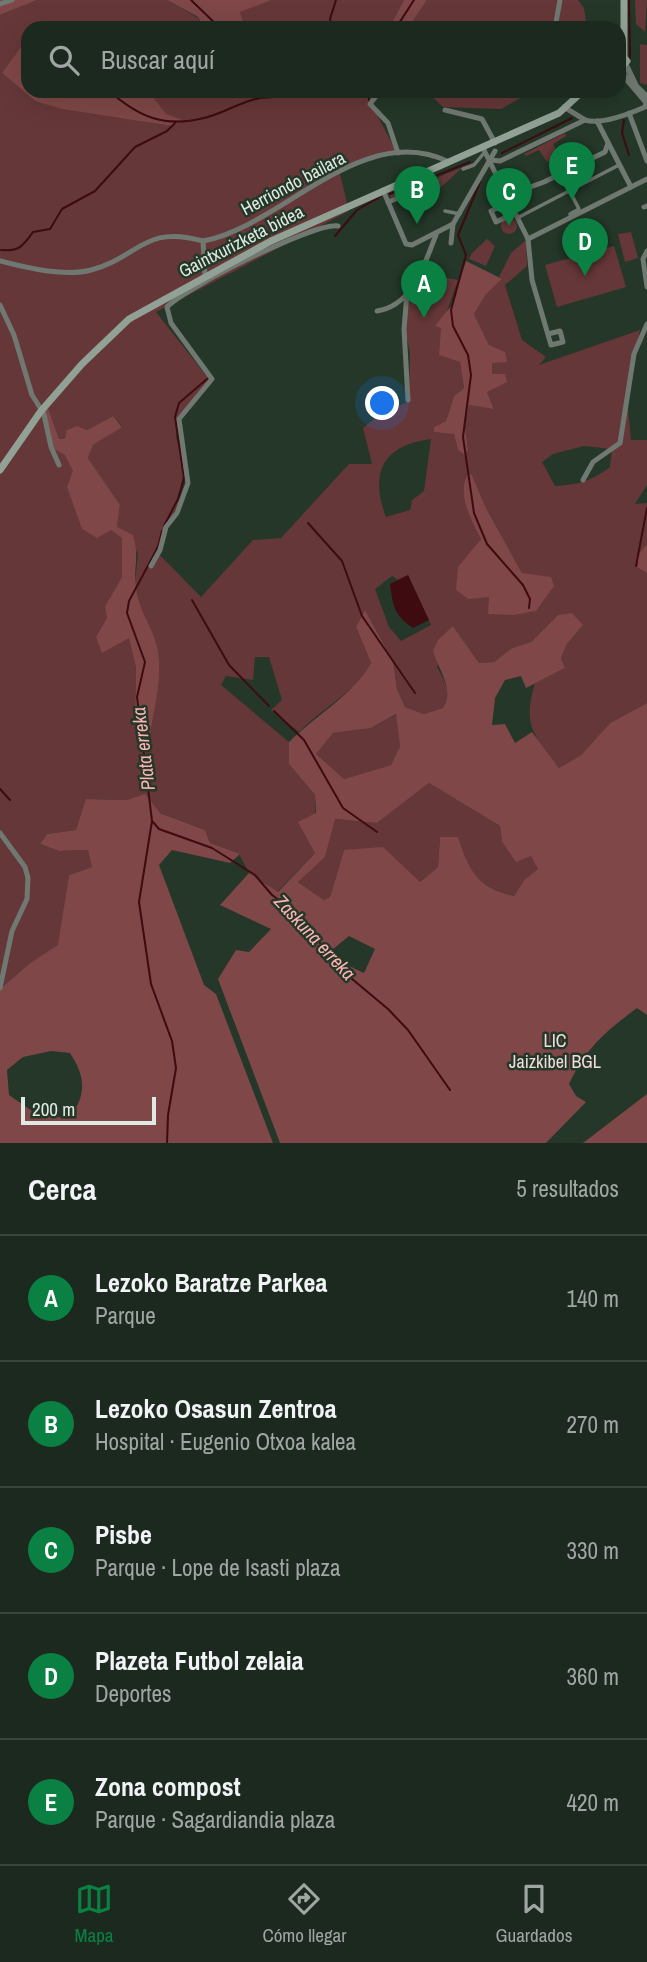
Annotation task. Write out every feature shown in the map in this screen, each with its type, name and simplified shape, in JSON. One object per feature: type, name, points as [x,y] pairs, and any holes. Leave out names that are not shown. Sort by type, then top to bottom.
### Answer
[{"type":"main road","points":[[624,0],[625,21]]},
{"type":"main road","name":"Gaintxurizketa bidea","points":[[0,470],[41,411],[121,325],[271,240],[449,162],[496,145],[553,116],[574,98]]},
{"type":"street","points":[[0,4],[12,0]]},
{"type":"street","points":[[556,21],[560,0]]},
{"type":"street","points":[[565,107],[584,120],[597,121],[645,107],[646,101],[626,74]]},
{"type":"street","points":[[375,98],[370,104],[388,123],[398,153]]},
{"type":"street","points":[[383,190],[405,241],[410,245],[436,235],[453,224],[461,214],[480,172],[491,160],[496,145],[482,119],[445,110]]},
{"type":"street","points":[[629,113],[647,160]]},
{"type":"street","points":[[491,160],[500,161],[584,120]]},
{"type":"street","points":[[597,121],[631,187]]},
{"type":"street","points":[[608,143],[605,152],[508,199],[491,211],[496,222],[570,192],[619,165]]},
{"type":"street","points":[[463,169],[474,165],[484,150],[491,160],[528,239],[530,270],[548,334]]},
{"type":"street","name":"Herriondo bailara","points":[[0,261],[74,272],[108,264],[151,239],[171,236],[203,241],[254,221],[344,169],[398,153],[418,151],[449,162]]},
{"type":"street","points":[[563,178],[579,209],[570,214],[571,217]]},
{"type":"street","points":[[528,239],[647,180]]},
{"type":"street","points":[[388,202],[406,195],[412,206]]},
{"type":"street","points":[[445,211],[461,214]]},
{"type":"street","points":[[451,243],[453,224]]},
{"type":"street","points":[[151,566],[160,550],[166,527],[177,513],[188,483],[179,419],[212,379],[171,323],[167,307],[211,279],[296,237],[327,226],[338,226]]},
{"type":"street","points":[[377,311],[396,305],[407,293],[426,265],[436,235]]},
{"type":"street","points":[[203,241],[205,276]]},
{"type":"street","points":[[647,251],[643,258],[647,287]]},
{"type":"street","points":[[407,293],[404,329],[408,400]]},
{"type":"street","points":[[0,305],[59,465]]},
{"type":"street","points":[[583,480],[593,462],[620,443],[630,370],[647,324]]},
{"type":"street","points":[[0,833],[25,867],[28,878],[27,899],[14,925],[0,988]]},
{"type":"shaded area","points":[[37,0],[167,0],[200,21],[21,21],[21,47],[2,73],[21,89],[21,98],[173,126],[153,98],[377,98],[372,105],[397,153],[339,170],[349,211],[156,312],[212,383],[179,419],[176,438],[185,465],[178,504],[155,550],[201,597],[253,540],[281,538],[349,464],[372,464],[363,428],[379,415],[409,401],[410,352],[405,330],[409,292],[431,275],[458,280],[441,328],[447,357],[460,362],[464,388],[454,396],[446,421],[434,427],[434,432],[454,433],[458,450],[468,449],[465,426],[469,405],[494,408],[487,392],[505,374],[492,375],[489,345],[474,314],[486,293],[502,279],[499,277],[511,253],[526,240],[527,266],[505,285],[522,340],[546,357],[539,365],[640,330],[627,399],[631,440],[647,440],[647,485],[635,504],[647,503],[647,544],[637,557],[638,568],[647,573],[647,703],[610,723],[581,755],[559,768],[537,738],[530,720],[535,683],[565,668],[561,658],[567,644],[583,625],[558,615],[531,642],[512,648],[494,662],[479,663],[453,626],[437,667],[448,692],[446,703],[443,708],[424,714],[405,707],[397,689],[393,661],[365,610],[356,627],[371,663],[356,684],[299,732],[271,710],[282,700],[269,657],[255,657],[253,680],[226,676],[221,685],[289,742],[289,764],[315,795],[315,853],[277,892],[249,873],[239,854],[210,843],[205,830],[127,800],[87,799],[76,830],[47,834],[40,844],[59,851],[89,850],[92,867],[69,875],[59,945],[30,963],[0,989],[0,15]],"holes":[[[48,408],[59,439],[87,430],[113,416],[122,426],[93,445],[88,458],[120,505],[117,527],[138,553],[135,584],[140,610],[156,643],[158,681],[150,733],[135,717],[136,668],[129,637],[105,606],[122,577],[122,538],[111,529],[41,415]],[[431,439],[424,491],[412,500],[410,510],[386,517],[379,487],[384,464],[401,448]],[[584,446],[612,449],[610,467],[590,479],[555,486],[542,462],[553,454]],[[472,475],[486,508],[522,573],[489,614],[489,597],[473,549],[481,539]],[[408,575],[431,625],[401,641],[389,627],[375,589],[392,576],[398,580]]]},
{"type":"shaded area","points":[[272,0],[404,0],[393,21],[242,21],[239,12]]},
{"type":"shaded area","points":[[427,0],[578,0],[584,8],[586,21],[413,21]]},
{"type":"shaded area","points":[[635,0],[647,0],[645,32],[636,24]]},
{"type":"shaded area","points":[[640,44],[647,45],[647,85],[640,83]]},
{"type":"shaded area","points":[[433,98],[520,98],[501,109],[443,107]]},
{"type":"shaded area","points":[[565,133],[566,136],[553,144],[559,156],[547,162],[539,150],[526,156],[524,154]]},
{"type":"shaded area","points":[[463,167],[430,197],[435,189],[434,179]]},
{"type":"shaded area","points":[[432,179],[432,191],[422,200],[427,203],[425,209],[417,206],[409,191],[391,198],[389,194],[396,190],[398,194]]},
{"type":"shaded area","points":[[509,218],[515,220],[515,232],[509,234],[503,232],[501,226],[503,220]]},
{"type":"shaded area","points":[[631,232],[638,258],[625,262],[618,234]]},
{"type":"shaded area","points":[[487,239],[495,246],[486,266],[469,259]]},
{"type":"shaded area","points":[[614,246],[626,287],[557,307],[545,265]]},
{"type":"shaded area","points":[[408,575],[429,620],[413,628],[402,619],[396,609],[390,584]]},
{"type":"shaded area","points":[[397,714],[400,746],[391,765],[344,779],[315,754],[333,733],[371,728]]},
{"type":"shaded area","points":[[429,783],[500,826],[502,842],[516,861],[531,855],[538,869],[524,880],[514,896],[491,888],[476,876],[458,837],[440,837],[438,867],[420,882],[344,850],[330,897],[324,900],[297,881],[325,857],[334,819],[377,823]]},
{"type":"green space","points":[[0,0],[37,0],[0,15]]},
{"type":"green space","points":[[167,0],[272,0],[240,12],[243,21],[200,21],[198,17]]},
{"type":"green space","points":[[404,0],[427,0],[413,21],[393,21]]},
{"type":"green space","points":[[21,47],[21,89],[2,73]]},
{"type":"green space","points":[[31,98],[153,98],[166,114],[182,120],[173,126],[62,109]]},
{"type":"green space","points":[[466,261],[502,279],[486,294],[474,314],[489,345],[505,352],[507,362],[492,363],[492,374],[505,374],[507,382],[487,392],[494,409],[469,405],[465,426],[468,450],[464,454],[458,450],[454,434],[434,432],[434,427],[446,421],[454,396],[464,388],[460,362],[439,355],[441,328],[435,326],[451,306]]},
{"type":"green space","points":[[48,408],[59,439],[65,438],[67,430],[77,426],[87,430],[113,416],[122,427],[93,445],[88,458],[120,505],[117,527],[133,535],[135,543],[137,595],[156,643],[159,665],[150,734],[135,717],[136,668],[129,638],[102,653],[96,637],[107,618],[105,606],[122,577],[122,538],[111,530],[97,538],[82,529],[67,487],[73,471],[65,455],[49,446],[41,415]]},
{"type":"green space","points":[[468,474],[472,475],[486,508],[522,573],[551,577],[554,586],[536,611],[514,615],[488,614],[489,597],[468,599],[456,590],[458,567],[481,539],[464,499]]},
{"type":"green space","points":[[647,544],[647,573],[638,568],[637,556]]},
{"type":"green space","name":"LIC Jaizkibel BGL","points":[[365,610],[393,661],[397,689],[405,707],[424,714],[443,708],[446,701],[447,687],[433,651],[438,640],[453,626],[479,663],[494,662],[512,648],[531,642],[558,615],[572,613],[583,625],[567,644],[561,658],[565,668],[526,688],[521,676],[505,680],[495,698],[492,725],[505,724],[515,743],[532,732],[559,768],[581,755],[610,723],[647,703],[647,1015],[637,1008],[590,1050],[569,1084],[576,1096],[586,1102],[546,1143],[280,1143],[218,979],[236,950],[249,952],[271,929],[220,905],[249,873],[278,892],[315,853],[298,822],[316,813],[315,795],[289,764],[289,742],[344,695],[371,663],[356,627]],"holes":[[[396,714],[400,746],[391,765],[344,779],[316,754],[333,733],[371,728]],[[429,783],[500,826],[502,842],[516,862],[531,856],[538,869],[524,880],[514,896],[501,893],[476,876],[458,837],[440,837],[438,867],[420,882],[383,847],[344,850],[330,897],[324,900],[298,882],[325,857],[335,819],[377,823]],[[349,936],[375,949],[364,973],[326,955]]]},
{"type":"green space","points":[[145,794],[160,813],[205,830],[210,843],[240,854],[230,863],[172,850],[159,865],[204,985],[216,994],[273,1143],[0,1143],[0,989],[30,963],[58,945],[69,875],[92,867],[88,850],[59,851],[40,844],[47,834],[76,830],[86,799],[127,800]],"holes":[[[51,1051],[70,1053],[79,1070],[82,1086],[79,1102],[68,1119],[32,1111],[9,1095],[7,1070],[23,1057]]]},
{"type":"green space","points":[[647,1094],[647,1143],[583,1143]]},
{"type":"waterway","points":[[191,0],[213,21]]},
{"type":"waterway","points":[[330,21],[336,0]]},
{"type":"waterway","points":[[400,21],[414,0]]},
{"type":"waterway","points":[[629,0],[630,58]]},
{"type":"waterway","points":[[118,98],[142,114],[176,122],[211,116],[260,98]]},
{"type":"waterway","points":[[502,153],[572,118]]},
{"type":"waterway","points":[[624,120],[622,133],[629,155]]},
{"type":"waterway","points":[[1,250],[16,249],[33,232],[50,229],[62,209],[95,191],[135,147],[167,131],[176,122]]},
{"type":"waterway","points":[[390,194],[470,162]]},
{"type":"waterway","points":[[480,182],[458,235],[466,255],[451,310],[453,326],[468,355],[471,375],[463,437],[474,513],[487,544],[523,585],[530,599],[529,608]]},
{"type":"waterway","points":[[335,236],[357,210],[380,197]]},
{"type":"waterway","name":"Plata erreka","points":[[164,526],[178,499],[184,478],[175,417],[179,403],[207,379]]},
{"type":"waterway","points":[[636,566],[647,508]]},
{"type":"waterway","points":[[308,523],[342,561],[362,616],[415,693]]},
{"type":"waterway","name":"Plata erreka","points":[[162,531],[158,547],[129,601],[127,613],[145,662],[137,697],[152,821],[139,902],[151,984],[172,1041],[176,1068],[168,1115],[167,1143]]},
{"type":"waterway","points":[[192,600],[229,665],[269,706]]},
{"type":"waterway","points":[[274,711],[304,740],[343,808],[377,832]]},
{"type":"waterway","points":[[0,789],[10,800]]},
{"type":"waterway","name":"Zaskuna erreka","points":[[153,822],[159,829],[212,848],[255,875],[272,895],[298,914],[339,968],[388,1009],[408,1030],[450,1090]]},
{"type":"place","name":"Zona compost","points":[[572,200]]},
{"type":"place","name":"Lezoko Osasun Zentroa","points":[[417,224]]},
{"type":"place","name":"Pisbe","points":[[509,226]]},
{"type":"place","name":"Plazeta Futbol zelaia","points":[[585,276]]},
{"type":"place","name":"Lezoko Baratze Parkea","points":[[424,318]]}]
